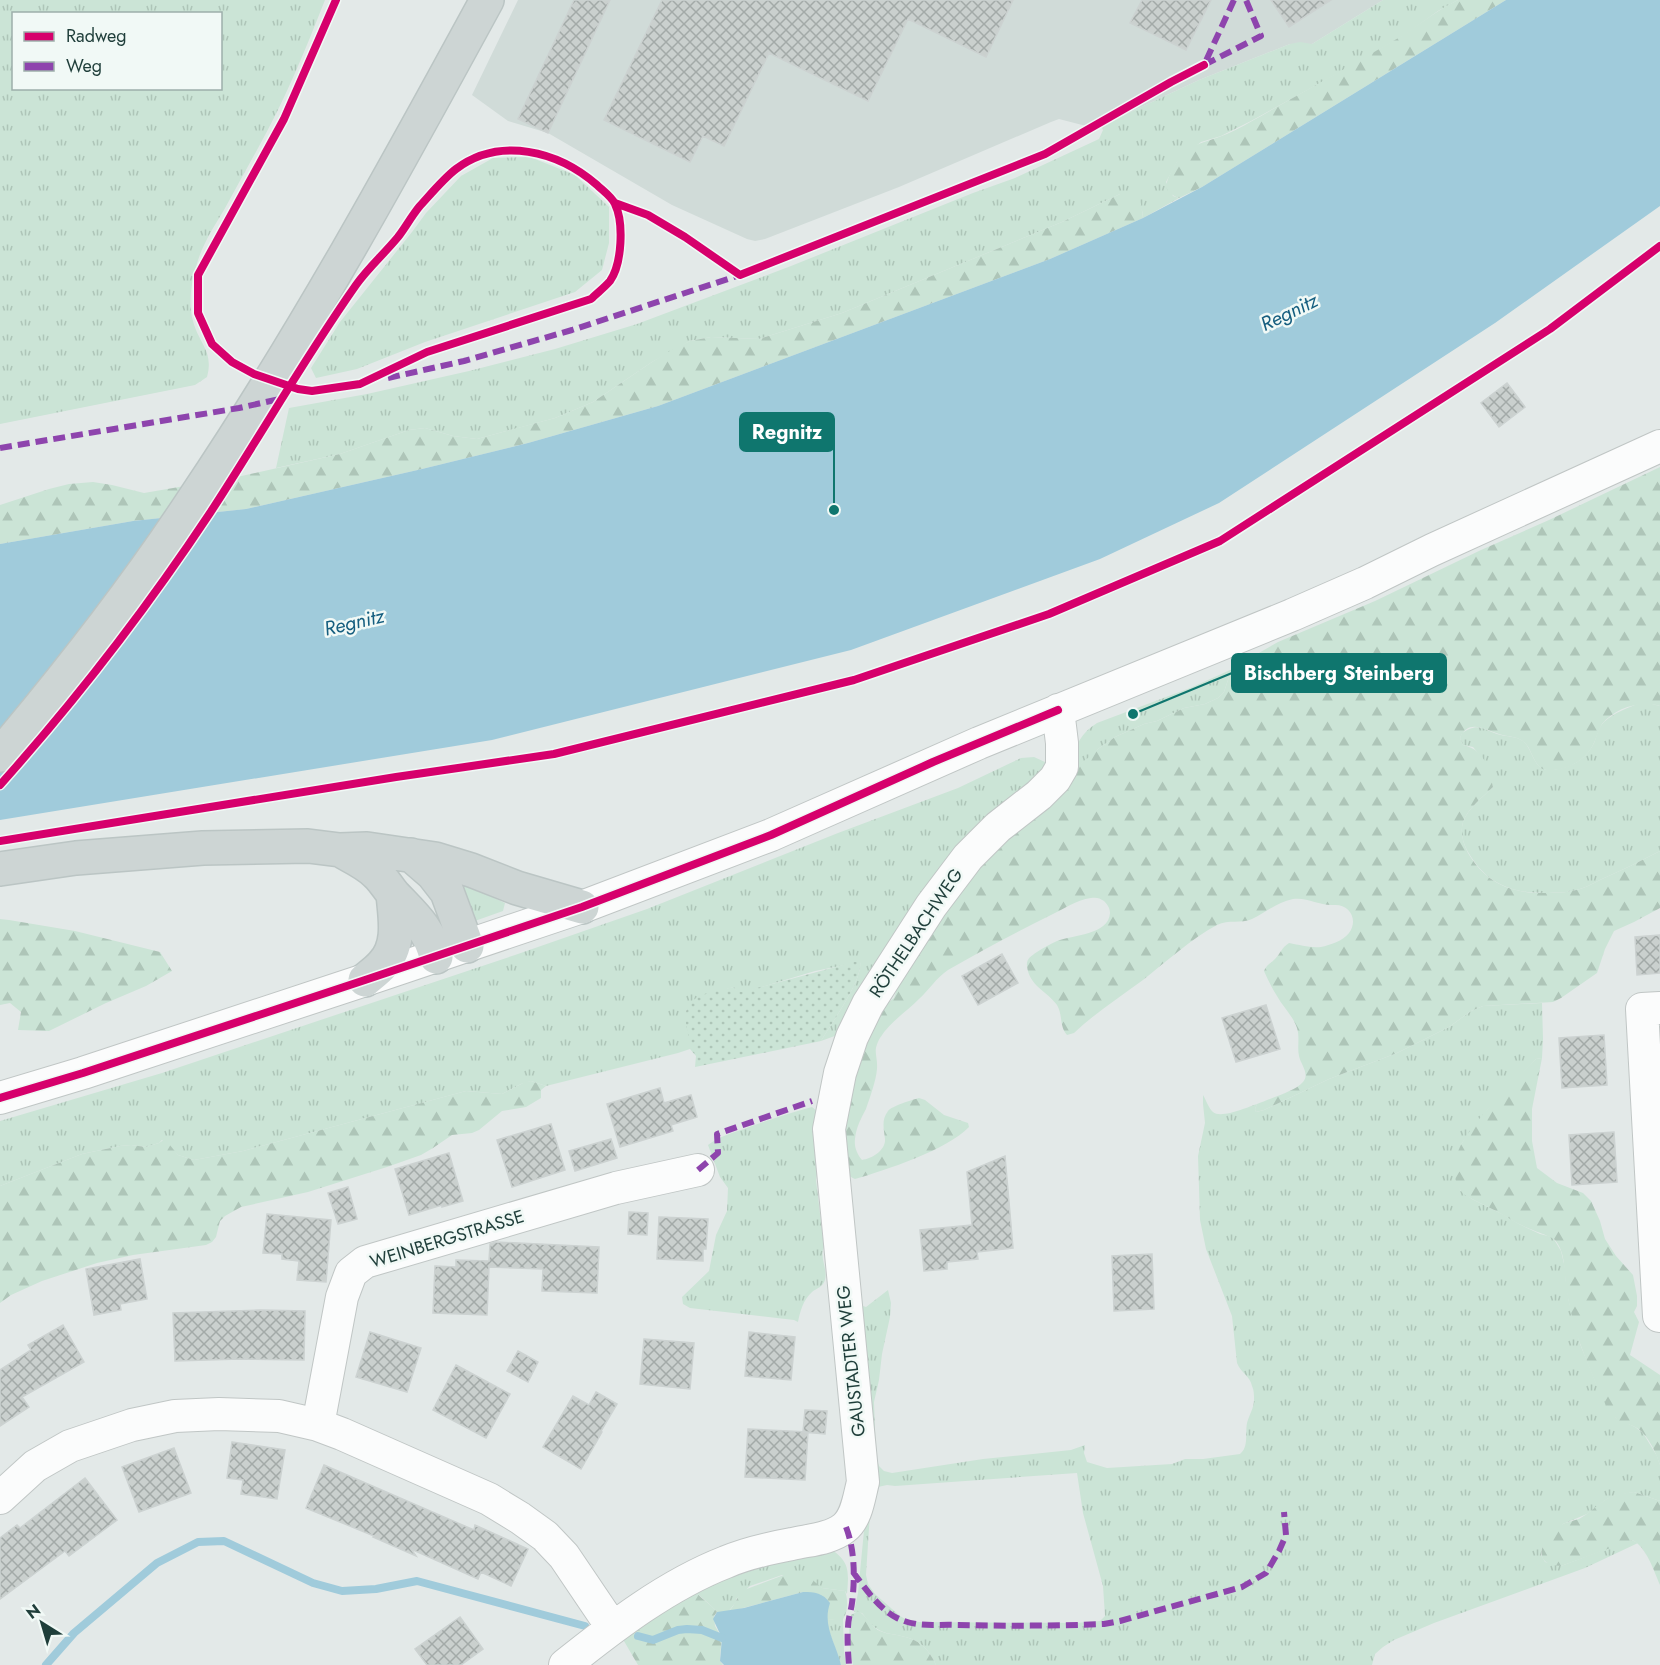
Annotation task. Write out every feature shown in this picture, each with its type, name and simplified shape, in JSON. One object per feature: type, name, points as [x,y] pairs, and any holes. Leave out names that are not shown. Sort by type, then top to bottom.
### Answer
[{"type":"main road","points":[[0,755],[84,652],[195,499],[284,358],[363,224],[487,0]]},
{"type":"main road","points":[[0,869],[76,858],[204,848],[308,846],[340,850],[367,849],[435,859],[582,908]]},
{"type":"main road","points":[[340,850],[376,873],[419,921],[433,946],[436,957]]},
{"type":"main road","points":[[410,854],[434,874],[447,892],[467,946]]},
{"type":"main road","points":[[365,980],[385,963],[394,945],[396,929],[393,894]]},
{"type":"street","points":[[0,1098],[83,1073],[582,908],[771,835],[933,762],[1292,615],[1660,446]]},
{"type":"street","name":"RÖTHELBACHWEG","points":[[834,1191],[829,1129],[840,1073],[852,1037],[868,1004],[931,906],[956,873],[998,827],[1039,795],[1055,779],[1062,767],[1058,710]]},
{"type":"street","points":[[1659,1316],[1642,1009],[1660,1008]]},
{"type":"street","name":"WEINBERGSTRASSE","points":[[318,1425],[342,1297],[351,1273],[365,1262],[616,1188],[698,1170]]},
{"type":"street","name":"GAUSTADTER WEG","points":[[612,1627],[681,1583],[726,1562],[773,1548],[830,1536],[846,1527],[855,1511],[863,1482],[834,1191]]},
{"type":"street","points":[[0,1498],[35,1466],[70,1446],[132,1425],[176,1416],[219,1414],[279,1416],[318,1425],[489,1499],[544,1536],[564,1556],[612,1627],[565,1665]]},
{"type":"shaded area","points":[[518,0],[1383,0],[1312,44],[1290,44],[1199,80],[1101,126],[1090,127],[1059,119],[899,187],[755,241],[672,205],[548,133],[508,121],[472,95]]},
{"type":"green space","points":[[0,0],[325,0],[302,57],[267,132],[198,260],[190,301],[193,321],[207,354],[209,368],[207,377],[195,385],[0,424]]},
{"type":"green space","points":[[1383,0],[1458,0],[1353,65],[1251,121],[1221,136],[1201,142],[1177,162],[1166,182],[1173,196],[1179,198],[1143,218],[1142,210],[1120,194],[1062,222],[842,313],[759,339],[711,337],[690,341],[652,362],[593,402],[555,418],[477,439],[453,436],[425,428],[409,430],[340,454],[276,468],[289,408],[367,394],[469,371],[555,349],[637,324],[1015,178],[1099,139],[1103,130],[1101,126],[1199,80],[1290,44],[1300,42],[1312,44]]},
{"type":"green space","points":[[1458,0],[1506,0],[1202,187],[1179,198],[1167,190],[1172,170],[1190,148],[1244,125],[1400,37]]},
{"type":"green space","points":[[530,157],[575,175],[609,207],[609,243],[602,270],[575,292],[425,342],[357,369],[316,378],[311,368],[340,322],[426,213],[461,176],[493,158]]},
{"type":"green space","points":[[1120,194],[1137,196],[1143,218],[1050,259],[658,406],[528,443],[246,509],[133,521],[0,544],[0,505],[69,484],[93,482],[144,493],[237,477],[340,454],[409,430],[425,428],[453,436],[477,439],[555,418],[593,402],[652,362],[690,341],[711,337],[759,339],[842,313],[1062,222]]},
{"type":"green space","points":[[1660,467],[1660,706],[1636,705],[1607,718],[1585,756],[1580,761],[1561,769],[1543,769],[1536,763],[1528,746],[1516,738],[1472,727],[1463,732],[1460,738],[1463,745],[1481,755],[1493,787],[1468,812],[1462,830],[1463,841],[1468,853],[1484,873],[1493,880],[1524,892],[1569,892],[1587,886],[1660,851],[1660,908],[1614,931],[1597,973],[1553,1002],[1483,1006],[1471,1011],[1449,1027],[1397,1053],[1329,1079],[1256,1112],[1257,1104],[1294,1089],[1303,1082],[1306,1076],[1299,1056],[1297,1028],[1264,971],[1289,943],[1321,947],[1343,938],[1352,928],[1351,913],[1339,905],[1293,899],[1282,902],[1248,920],[1217,925],[1188,944],[1074,1033],[1067,1035],[1057,1005],[1031,979],[1027,964],[1031,956],[1052,943],[1089,933],[1103,926],[1110,913],[1107,905],[1098,898],[1085,899],[948,970],[888,1027],[876,1047],[875,1079],[856,1135],[855,1148],[862,1160],[874,1156],[883,1147],[885,1143],[884,1121],[888,1111],[911,1100],[919,1098],[925,1100],[944,1115],[968,1123],[969,1127],[946,1144],[915,1158],[855,1179],[848,1175],[842,1163],[847,1083],[885,1005],[894,998],[896,992],[891,949],[1065,776],[1115,737],[1184,708],[1205,704],[1218,698],[1224,692],[1229,677],[1237,667],[1278,642],[1375,601]]},
{"type":"green space","points":[[1237,667],[1229,677],[1224,692],[1218,698],[1205,704],[1184,708],[1115,737],[1065,776],[1080,739],[1097,723],[1190,688]]},
{"type":"green space","points":[[1641,703],[1660,706],[1660,851],[1587,886],[1567,892],[1524,892],[1493,880],[1475,863],[1462,837],[1465,817],[1493,787],[1483,759],[1473,747],[1463,745],[1460,738],[1462,733],[1478,727],[1518,738],[1523,741],[1540,767],[1549,770],[1556,769],[1570,766],[1586,755],[1604,722],[1621,711]]},
{"type":"green space","points":[[1034,757],[1045,762],[1048,767],[843,1033],[821,1041],[857,980],[860,962],[815,971],[742,993],[737,992],[734,987],[711,993],[686,1010],[690,1049],[678,1053],[546,1086],[531,1081],[502,1094],[466,1091],[243,1151],[194,1160],[178,1155],[162,1140],[146,1147],[120,1146],[82,1154],[0,1186],[0,1121],[162,1073],[647,909],[958,788],[1021,758]]},
{"type":"green space","points":[[460,882],[505,903],[503,911],[472,922]]},
{"type":"green space","points":[[0,919],[75,931],[160,952],[172,971],[146,986],[49,1031],[18,1030],[21,1012],[10,1003],[0,1005]]},
{"type":"green space","points":[[860,962],[857,980],[821,1041],[695,1067],[696,1056],[690,1049],[686,1026],[686,1012],[693,1000],[713,991],[734,987],[737,991],[742,992]]},
{"type":"green space","points":[[1542,1003],[1542,1058],[1536,1059],[1488,1109],[1462,1143],[1457,1156],[1460,1190],[1472,1199],[1540,1234],[1552,1237],[1555,1241],[1561,1251],[1569,1302],[1580,1344],[1596,1383],[1616,1418],[1643,1433],[1660,1465],[1660,1501],[1634,1492],[1613,1496],[1587,1514],[1563,1524],[1542,1548],[1541,1555],[1545,1562],[1561,1566],[1624,1542],[1632,1540],[1638,1543],[1585,1568],[1394,1640],[1375,1654],[1372,1665],[936,1665],[927,1650],[918,1642],[881,1631],[862,1613],[854,1612],[858,1593],[868,1489],[860,1305],[866,1307],[888,1290],[891,1303],[890,1317],[874,1402],[876,1457],[879,1466],[884,1471],[892,1473],[983,1459],[1071,1450],[1085,1445],[1084,1453],[1087,1462],[1107,1468],[1172,1464],[1185,1459],[1240,1454],[1246,1444],[1247,1423],[1253,1406],[1254,1393],[1249,1380],[1237,1363],[1232,1316],[1206,1249],[1200,1220],[1198,1156],[1205,1123],[1203,1095],[1210,1109],[1217,1114],[1235,1112],[1257,1104],[1256,1112],[1264,1110],[1329,1079],[1397,1053],[1449,1027],[1471,1011],[1483,1006]],"holes":[[[1077,1473],[1083,1513],[1103,1586],[1105,1616],[1100,1621],[1076,1623],[919,1622],[900,1616],[875,1594],[868,1584],[866,1575],[870,1513],[878,1487]]]},
{"type":"green space","points":[[1542,1058],[1532,1109],[1532,1141],[1537,1168],[1557,1183],[1583,1193],[1591,1201],[1605,1239],[1633,1275],[1637,1296],[1637,1306],[1634,1312],[1639,1322],[1630,1355],[1660,1375],[1660,1465],[1647,1438],[1635,1427],[1617,1419],[1600,1393],[1576,1332],[1559,1245],[1555,1240],[1470,1198],[1460,1190],[1457,1184],[1454,1170],[1462,1143],[1486,1110],[1536,1059]]},
{"type":"green space","points":[[531,1081],[546,1086],[541,1090],[541,1098],[526,1107],[502,1111],[479,1130],[452,1135],[421,1155],[387,1167],[308,1192],[241,1207],[220,1221],[216,1237],[206,1245],[133,1255],[97,1263],[42,1281],[11,1295],[0,1303],[0,1186],[82,1154],[120,1146],[146,1147],[165,1139],[178,1155],[194,1160],[243,1151],[466,1091],[502,1094]]},
{"type":"green space","points":[[812,1107],[818,1112],[816,1180],[824,1247],[822,1255],[826,1276],[823,1284],[806,1299],[798,1322],[690,1308],[683,1304],[682,1297],[709,1271],[716,1235],[727,1211],[728,1188],[720,1177],[708,1145],[730,1134]]},
{"type":"green space","points":[[1634,1492],[1660,1501],[1660,1585],[1645,1553],[1632,1540],[1561,1566],[1545,1561],[1542,1556],[1544,1543],[1554,1530],[1567,1522],[1579,1519],[1610,1497]]},
{"type":"green space","points":[[829,1548],[841,1557],[847,1567],[847,1594],[845,1591],[822,1588],[782,1575],[750,1586],[736,1599],[728,1612],[717,1612],[691,1586]]},
{"type":"green space","points":[[795,1572],[809,1577],[822,1588],[845,1591],[847,1605],[843,1619],[827,1620],[827,1612],[803,1592],[728,1612],[744,1590]]},
{"type":"green space","points":[[691,1586],[717,1612],[714,1616],[715,1626],[722,1638],[720,1661],[723,1665],[638,1665],[621,1636]]},
{"type":"green space","points":[[858,1611],[878,1630],[918,1642],[927,1650],[936,1665],[853,1665],[849,1640],[850,1621],[851,1615]]},
{"type":"green space","points":[[843,1619],[846,1665],[841,1665],[828,1628],[827,1620]]},
{"type":"water","points":[[1506,0],[1660,0],[1660,206],[1495,323],[1219,503],[1100,559],[851,650],[492,740],[0,820],[0,544],[133,521],[246,509],[528,443],[658,406],[1050,259],[1143,218],[1202,187]]},
{"type":"water","points":[[803,1592],[818,1594],[830,1603],[829,1627],[841,1665],[724,1665],[720,1661],[722,1638],[713,1619],[717,1612],[744,1608]]},
{"type":"building","points":[[574,0],[610,0],[548,133],[518,119]]},
{"type":"building","points":[[662,0],[1013,0],[986,57],[908,19],[868,101],[769,53],[724,146],[703,136],[690,162],[604,120]]},
{"type":"building","points":[[1142,0],[1211,0],[1186,50],[1130,23]]},
{"type":"building","points":[[1271,0],[1331,0],[1289,27]]},
{"type":"building","points":[[1507,383],[1525,407],[1499,427],[1481,403]]},
{"type":"building","points":[[1660,935],[1660,973],[1637,975],[1635,937]]},
{"type":"building","points":[[1002,954],[1018,983],[978,1005],[962,976]]},
{"type":"building","points":[[1266,1005],[1280,1049],[1236,1062],[1222,1018]]},
{"type":"building","points":[[1604,1035],[1607,1085],[1562,1088],[1559,1038]]},
{"type":"building","points":[[660,1088],[664,1103],[691,1095],[697,1117],[671,1125],[673,1131],[620,1147],[607,1104]]},
{"type":"building","points":[[551,1124],[565,1170],[512,1187],[497,1140]]},
{"type":"building","points":[[1614,1132],[1617,1182],[1572,1185],[1569,1135]]},
{"type":"building","points":[[611,1139],[617,1158],[575,1171],[569,1151]]},
{"type":"building","points":[[449,1153],[463,1201],[409,1215],[395,1169]]},
{"type":"building","points":[[1005,1156],[1013,1248],[977,1252],[978,1259],[947,1262],[947,1269],[924,1271],[920,1230],[972,1225],[967,1172]]},
{"type":"building","points":[[348,1187],[357,1219],[338,1224],[328,1193]]},
{"type":"building","points":[[629,1212],[648,1213],[647,1235],[628,1234]]},
{"type":"building","points":[[267,1214],[331,1220],[326,1282],[297,1280],[299,1261],[282,1259],[282,1254],[263,1253]]},
{"type":"building","points":[[659,1217],[708,1219],[703,1261],[657,1259]]},
{"type":"building","points":[[496,1242],[599,1247],[597,1293],[542,1291],[543,1269],[489,1267],[487,1315],[433,1313],[435,1266],[456,1267],[456,1260],[489,1261],[490,1244]]},
{"type":"building","points":[[1152,1254],[1154,1309],[1114,1311],[1112,1256]]},
{"type":"building","points":[[140,1259],[147,1299],[120,1304],[121,1310],[94,1315],[86,1269]]},
{"type":"building","points":[[305,1311],[304,1360],[175,1361],[173,1313]]},
{"type":"building","points":[[63,1325],[84,1362],[22,1397],[29,1407],[0,1426],[0,1370],[31,1350],[28,1345]]},
{"type":"building","points":[[370,1332],[421,1348],[407,1392],[356,1377]]},
{"type":"building","points":[[749,1332],[795,1337],[791,1380],[745,1376]]},
{"type":"building","points":[[644,1339],[694,1343],[690,1389],[640,1384]]},
{"type":"building","points":[[518,1351],[538,1362],[528,1382],[507,1371]]},
{"type":"building","points":[[456,1365],[510,1394],[486,1438],[433,1410]]},
{"type":"building","points":[[596,1392],[617,1404],[581,1469],[543,1447],[573,1396],[589,1405]]},
{"type":"building","points":[[805,1410],[827,1411],[825,1434],[803,1432]]},
{"type":"building","points":[[748,1429],[808,1432],[805,1480],[745,1477]]},
{"type":"building","points":[[232,1442],[285,1450],[277,1499],[241,1494],[243,1480],[227,1478]]},
{"type":"building","points":[[174,1448],[191,1493],[139,1512],[122,1467]]},
{"type":"building","points":[[324,1465],[474,1530],[475,1525],[528,1549],[511,1586],[481,1572],[478,1579],[411,1549],[416,1556],[306,1508]]},
{"type":"building","points":[[85,1478],[117,1520],[69,1556],[65,1551],[0,1599],[0,1538],[17,1525],[20,1528]]},
{"type":"building","points":[[460,1617],[483,1649],[461,1665],[427,1665],[415,1649]]},
{"type":"waterway","points":[[46,1665],[74,1633],[157,1563],[198,1542],[224,1541],[313,1583],[342,1591],[376,1589],[417,1581],[585,1626]]},
{"type":"waterway","points":[[638,1636],[653,1640],[678,1630],[687,1629],[702,1630],[722,1638]]},
{"type":"marked path","points":[[1234,0],[1204,65],[1261,36],[1246,0]]},
{"type":"marked path","points":[[388,378],[464,361],[572,330],[740,275]]},
{"type":"marked path","points":[[0,448],[239,408],[284,398]]},
{"type":"marked path","points":[[698,1170],[718,1153],[717,1134],[812,1101]]},
{"type":"marked path","points":[[853,1572],[884,1609],[897,1618],[912,1623],[1011,1626],[1104,1624],[1242,1587],[1266,1573],[1286,1535],[1284,1512]]},
{"type":"marked path","points":[[846,1527],[853,1555],[854,1574],[848,1621],[849,1665]]},
{"type":"cycle path","points":[[0,785],[83,687],[136,618],[210,513],[228,485],[282,399],[300,370],[318,341],[356,285],[398,237],[419,207],[451,173],[473,159],[491,153],[510,151],[547,156],[582,173],[609,196],[618,212],[621,232],[614,274],[608,284],[591,299],[427,352],[360,384],[312,391],[298,389],[254,374],[232,362],[212,344],[198,313],[198,275],[284,119],[336,0]]},
{"type":"cycle path","points":[[615,203],[648,215],[740,275],[1045,154],[1204,65]]},
{"type":"cycle path","points":[[0,841],[554,754],[854,680],[1049,614],[1220,541],[1550,329],[1660,246]]},
{"type":"cycle path","points":[[0,1098],[83,1073],[582,907],[771,835],[933,762],[1058,710]]},
{"type":"place","name":"Regnitz","points":[[834,510]]},
{"type":"place","name":"Bischberg Steinberg","points":[[1133,714]]}]
